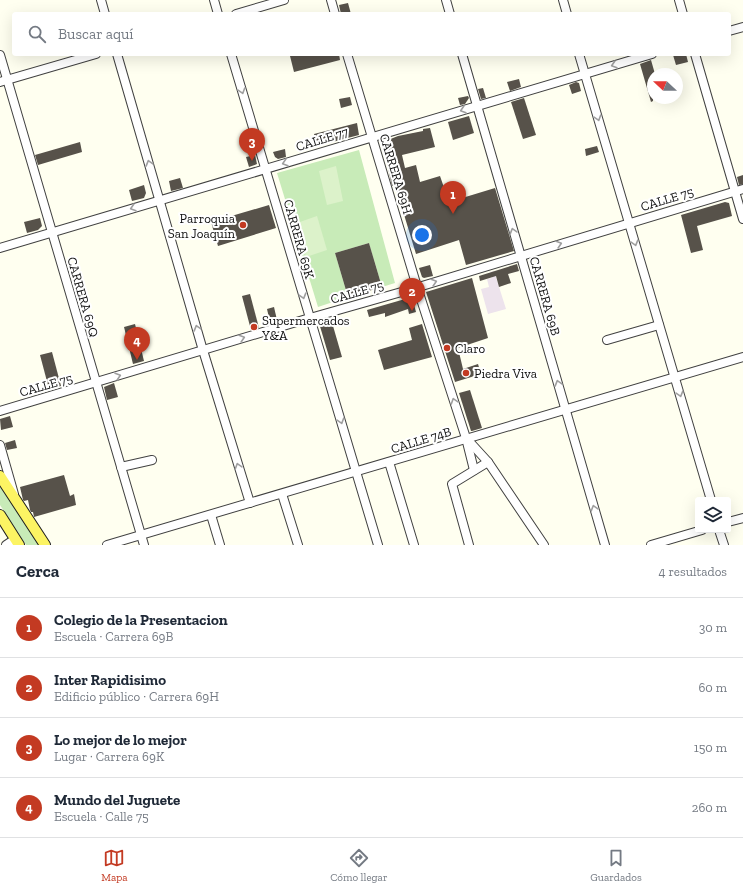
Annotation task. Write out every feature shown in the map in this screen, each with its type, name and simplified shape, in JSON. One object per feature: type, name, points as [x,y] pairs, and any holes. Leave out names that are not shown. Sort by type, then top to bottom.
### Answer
[{"type":"main road","points":[[0,476],[16,498],[45,545]]},
{"type":"main road","points":[[0,515],[17,542]]},
{"type":"street","points":[[101,0],[104,12]]},
{"type":"street","points":[[214,0],[217,12]]},
{"type":"street","points":[[243,12],[284,0]]},
{"type":"street","points":[[331,0],[334,12]]},
{"type":"street","points":[[446,0],[449,12]]},
{"type":"street","points":[[563,0],[566,12]]},
{"type":"street","points":[[679,0],[682,12]]},
{"type":"street","points":[[731,30],[743,27]]},
{"type":"street","name":"CARRERA 69Q","points":[[0,55],[4,81],[52,232],[144,545]]},
{"type":"street","points":[[4,81],[89,56]]},
{"type":"street","points":[[118,56],[203,350],[250,503]]},
{"type":"street","name":"CARRERA 69K","points":[[232,56],[378,545]]},
{"type":"street","name":"CARRERA 69H","points":[[348,56],[417,287],[466,438],[474,470]]},
{"type":"street","name":"CARRERA 69B","points":[[463,56],[605,545]]},
{"type":"street","points":[[580,56],[710,497]]},
{"type":"street","name":"CALLE 77","points":[[0,248],[645,56]]},
{"type":"street","points":[[696,56],[739,190],[743,219]]},
{"type":"street","name":"CALLE 75","points":[[0,411],[739,190]]},
{"type":"street","points":[[607,340],[659,325]]},
{"type":"street","name":"CALLE 74B","points":[[107,545],[743,357]]},
{"type":"street","points":[[466,438],[488,462],[544,545]]},
{"type":"street","points":[[0,445],[16,498]]},
{"type":"street","points":[[121,467],[152,460]]},
{"type":"street","points":[[389,462],[414,545]]},
{"type":"street","points":[[469,545],[452,484],[488,462]]},
{"type":"street","points":[[282,494],[298,545]]},
{"type":"street","points":[[211,515],[220,545]]},
{"type":"street","points":[[731,521],[743,518]]},
{"type":"street","points":[[651,545],[695,532]]},
{"type":"street","points":[[720,533],[724,545]]},
{"type":"street","points":[[6,545],[17,542]]},
{"type":"shaded area","points":[[494,271],[506,309],[488,314],[481,289],[489,287],[487,279],[492,278],[490,272]]},
{"type":"green space","points":[[359,150],[395,283],[382,287],[369,243],[335,253],[348,297],[318,307],[277,173]]},
{"type":"green space","points":[[336,166],[343,201],[327,205],[319,171]]},
{"type":"green space","points":[[317,216],[327,250],[306,257],[297,223]]},
{"type":"green space","points":[[0,482],[41,545],[26,545],[0,505]]},
{"type":"building","points":[[348,3],[350,12],[341,12],[339,5]]},
{"type":"building","points":[[290,56],[339,56],[340,60],[294,72]]},
{"type":"building","points":[[673,56],[686,56],[688,62],[676,65]]},
{"type":"building","points":[[651,60],[653,68],[647,68],[647,88],[640,64]]},
{"type":"building","points":[[519,79],[521,87],[510,91],[507,82]]},
{"type":"building","points":[[576,82],[579,83],[581,91],[572,94],[569,85]]},
{"type":"building","points":[[483,88],[486,98],[481,99],[478,89]]},
{"type":"building","points":[[468,96],[469,98],[465,104],[460,105],[458,98]]},
{"type":"building","points":[[350,97],[352,105],[341,108],[339,99]]},
{"type":"building","points":[[524,98],[536,135],[523,139],[511,102]]},
{"type":"building","points":[[469,116],[474,133],[453,140],[448,122]]},
{"type":"building","points":[[357,123],[359,135],[317,146],[314,134]]},
{"type":"building","points":[[430,128],[435,147],[402,155],[405,168],[416,165],[420,182],[440,176],[449,202],[495,188],[514,251],[466,265],[459,240],[416,254],[395,185],[392,186],[383,142],[398,136],[423,131],[423,129]]},
{"type":"building","points":[[80,142],[82,152],[38,165],[35,155]]},
{"type":"building","points":[[597,146],[599,152],[586,156],[585,149]]},
{"type":"building","points":[[285,149],[286,157],[278,159],[275,157],[273,152]]},
{"type":"building","points":[[255,155],[257,164],[249,167],[246,157]]},
{"type":"building","points":[[743,175],[743,184],[739,185],[737,177]]},
{"type":"building","points":[[180,178],[183,188],[171,191],[169,181]]},
{"type":"building","points":[[144,185],[146,193],[144,198],[132,201],[129,190]]},
{"type":"building","points":[[725,202],[729,203],[732,216],[697,226],[703,250],[691,253],[681,215]]},
{"type":"building","name":"Parroquia San Joaquín","points":[[269,205],[276,228],[218,246],[211,222]]},
{"type":"building","points":[[40,218],[42,226],[38,230],[27,233],[24,222]]},
{"type":"building","points":[[369,243],[382,287],[348,297],[335,253]]},
{"type":"building","points":[[517,264],[519,271],[508,274],[511,283],[499,287],[496,276],[480,281],[479,276]]},
{"type":"building","points":[[430,265],[433,276],[422,277],[419,268]]},
{"type":"building","points":[[472,278],[488,338],[458,348],[463,369],[478,364],[481,374],[455,382],[426,292]]},
{"type":"building","points":[[250,294],[259,328],[251,330],[242,296]]},
{"type":"building","points":[[412,297],[416,312],[409,314],[408,309],[385,317],[385,313],[369,317],[367,310]]},
{"type":"building","points":[[274,307],[277,320],[270,322],[267,309]]},
{"type":"building","points":[[331,319],[342,357],[330,360],[319,323]]},
{"type":"building","points":[[135,324],[144,361],[133,364],[124,327]]},
{"type":"building","points":[[422,324],[432,357],[384,370],[378,350],[412,340],[409,328]]},
{"type":"building","points":[[52,352],[61,386],[49,389],[40,355]]},
{"type":"building","points":[[114,383],[118,397],[107,400],[104,387]]},
{"type":"building","points":[[470,390],[482,428],[472,431],[459,393]]},
{"type":"building","points":[[10,416],[13,427],[1,430],[0,419]]},
{"type":"building","points":[[15,440],[17,448],[7,450],[5,443]]},
{"type":"building","points":[[64,475],[70,496],[74,494],[76,505],[34,517],[33,512],[30,510],[28,500],[23,500],[20,487]]},
{"type":"place","name":"Lo mejor de lo mejor","points":[[252,161]]},
{"type":"place","name":"Colegio de la Presentacion","points":[[453,214]]},
{"type":"place","name":"Parroquia San Joaquín","points":[[243,225]]},
{"type":"place","name":"Inter Rapidisimo","points":[[412,311]]},
{"type":"place","name":"Supermercados Y&A","points":[[254,327]]},
{"type":"place","name":"Claro","points":[[447,348]]},
{"type":"place","name":"Mundo del Juguete","points":[[137,360]]},
{"type":"place","name":"Piedra Viva","points":[[466,373]]}]
